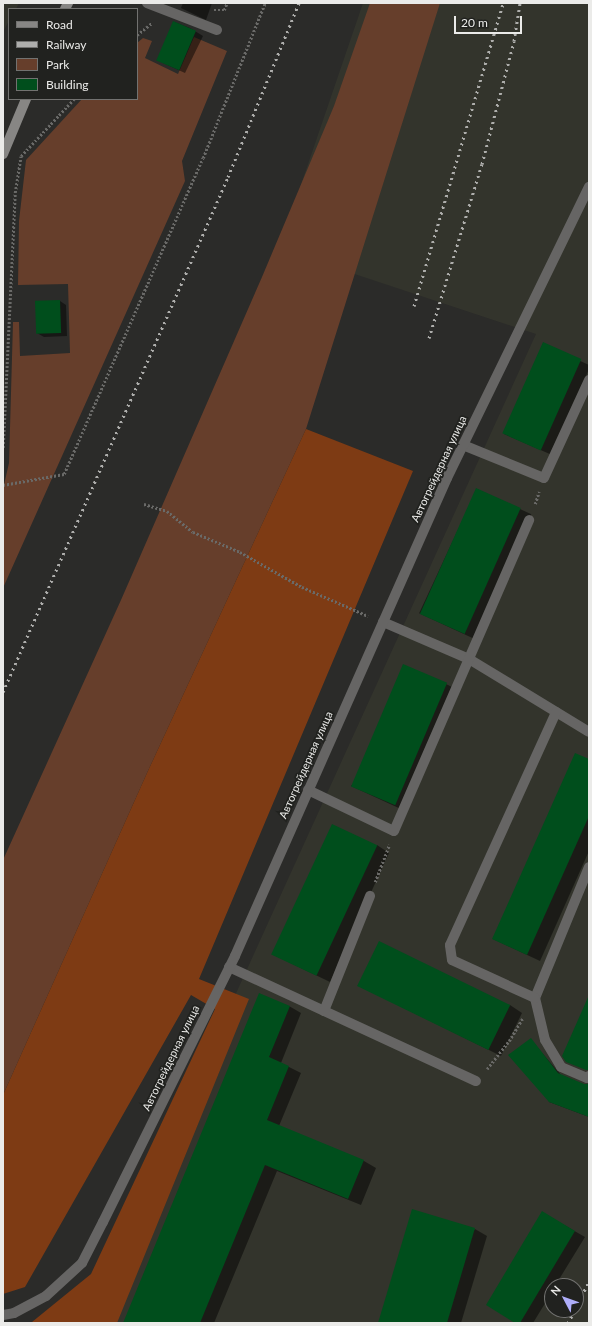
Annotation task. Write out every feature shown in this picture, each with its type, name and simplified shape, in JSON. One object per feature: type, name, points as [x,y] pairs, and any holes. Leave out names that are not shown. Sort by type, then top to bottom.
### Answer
[{"type":"street","points":[[147,3],[216,30]]},
{"type":"street","points":[[3,154],[26,100]]},
{"type":"street","name":"Автогрейдерная улица","points":[[3,1316],[14,1313],[46,1296],[82,1263],[229,967],[463,445],[589,187]]},
{"type":"street","points":[[463,445],[544,478],[589,380]]},
{"type":"street","points":[[308,790],[394,831],[530,520]]},
{"type":"street","points":[[383,622],[469,659],[589,732]]},
{"type":"street","points":[[535,998],[452,960],[450,945],[556,712]]},
{"type":"street","points":[[589,867],[535,998],[545,1040],[561,1067],[587,1078],[589,1076]]},
{"type":"street","points":[[324,1011],[370,896]]},
{"type":"street","points":[[229,967],[476,1081]]},
{"type":"path","points":[[3,485],[64,474],[202,158],[265,3]]},
{"type":"path","points":[[3,448],[15,193],[21,156],[73,100]]},
{"type":"path","points":[[530,520],[544,478]]},
{"type":"path","points":[[144,504],[167,511],[193,532],[240,552],[302,587],[344,607],[383,622]]},
{"type":"path","points":[[370,896],[394,831]]},
{"type":"path","points":[[476,1081],[509,1041],[535,998]]},
{"type":"shaded area","points":[[3,3],[19,3],[16,8],[8,8],[8,23],[3,32]]},
{"type":"shaded area","points":[[363,3],[589,3],[589,1323],[86,1323],[536,334],[279,249]]},
{"type":"shaded area","points":[[306,429],[413,471],[199,979],[249,999],[117,1323],[28,1323],[32,1322],[91,1274],[215,1009],[191,995],[25,1287],[3,1294],[3,1095],[147,773]]},
{"type":"green space","points":[[370,3],[440,3],[306,429],[147,773],[3,1095],[3,860],[121,600],[262,277],[334,106]]},
{"type":"green space","points":[[194,37],[227,51],[182,161],[185,181],[3,588],[3,489],[9,463],[13,322],[19,322],[20,356],[70,353],[68,284],[18,285],[19,221],[26,160],[81,100],[138,100],[138,42],[143,38],[152,41],[145,58],[178,74]]},
{"type":"building","points":[[173,21],[196,31],[179,70],[156,61]]},
{"type":"building","points":[[60,300],[61,333],[36,334],[35,301]]},
{"type":"building","points":[[543,342],[581,359],[541,450],[502,433]]},
{"type":"building","points":[[476,488],[521,508],[465,634],[420,614]]},
{"type":"building","points":[[403,664],[447,683],[395,805],[351,786]]},
{"type":"building","points":[[575,753],[589,759],[589,816],[527,955],[492,939]]},
{"type":"building","points":[[332,824],[377,845],[316,976],[271,955]]},
{"type":"building","points":[[379,941],[510,1005],[488,1050],[357,986]]},
{"type":"building","points":[[259,993],[290,1006],[269,1057],[289,1066],[267,1120],[364,1160],[348,1199],[265,1165],[200,1323],[123,1323]]},
{"type":"building","points":[[589,995],[589,1070],[586,1070],[566,1062],[562,1056]]},
{"type":"building","points":[[531,1038],[558,1073],[584,1084],[589,1084],[589,1117],[549,1102],[508,1055]]},
{"type":"building","points":[[412,1209],[475,1228],[447,1323],[378,1323]]},
{"type":"building","points":[[542,1211],[575,1231],[547,1278],[544,1278],[544,1283],[520,1323],[515,1323],[486,1305]]},
{"type":"railway","points":[[3,692],[228,177],[299,3]]},
{"type":"railway","points":[[414,306],[503,3]]},
{"type":"railway","points":[[429,338],[482,164],[514,41],[520,3]]},
{"type":"railway","points":[[584,1292],[589,1282]]},
{"type":"railway","points":[[568,1323],[571,1318]]}]
